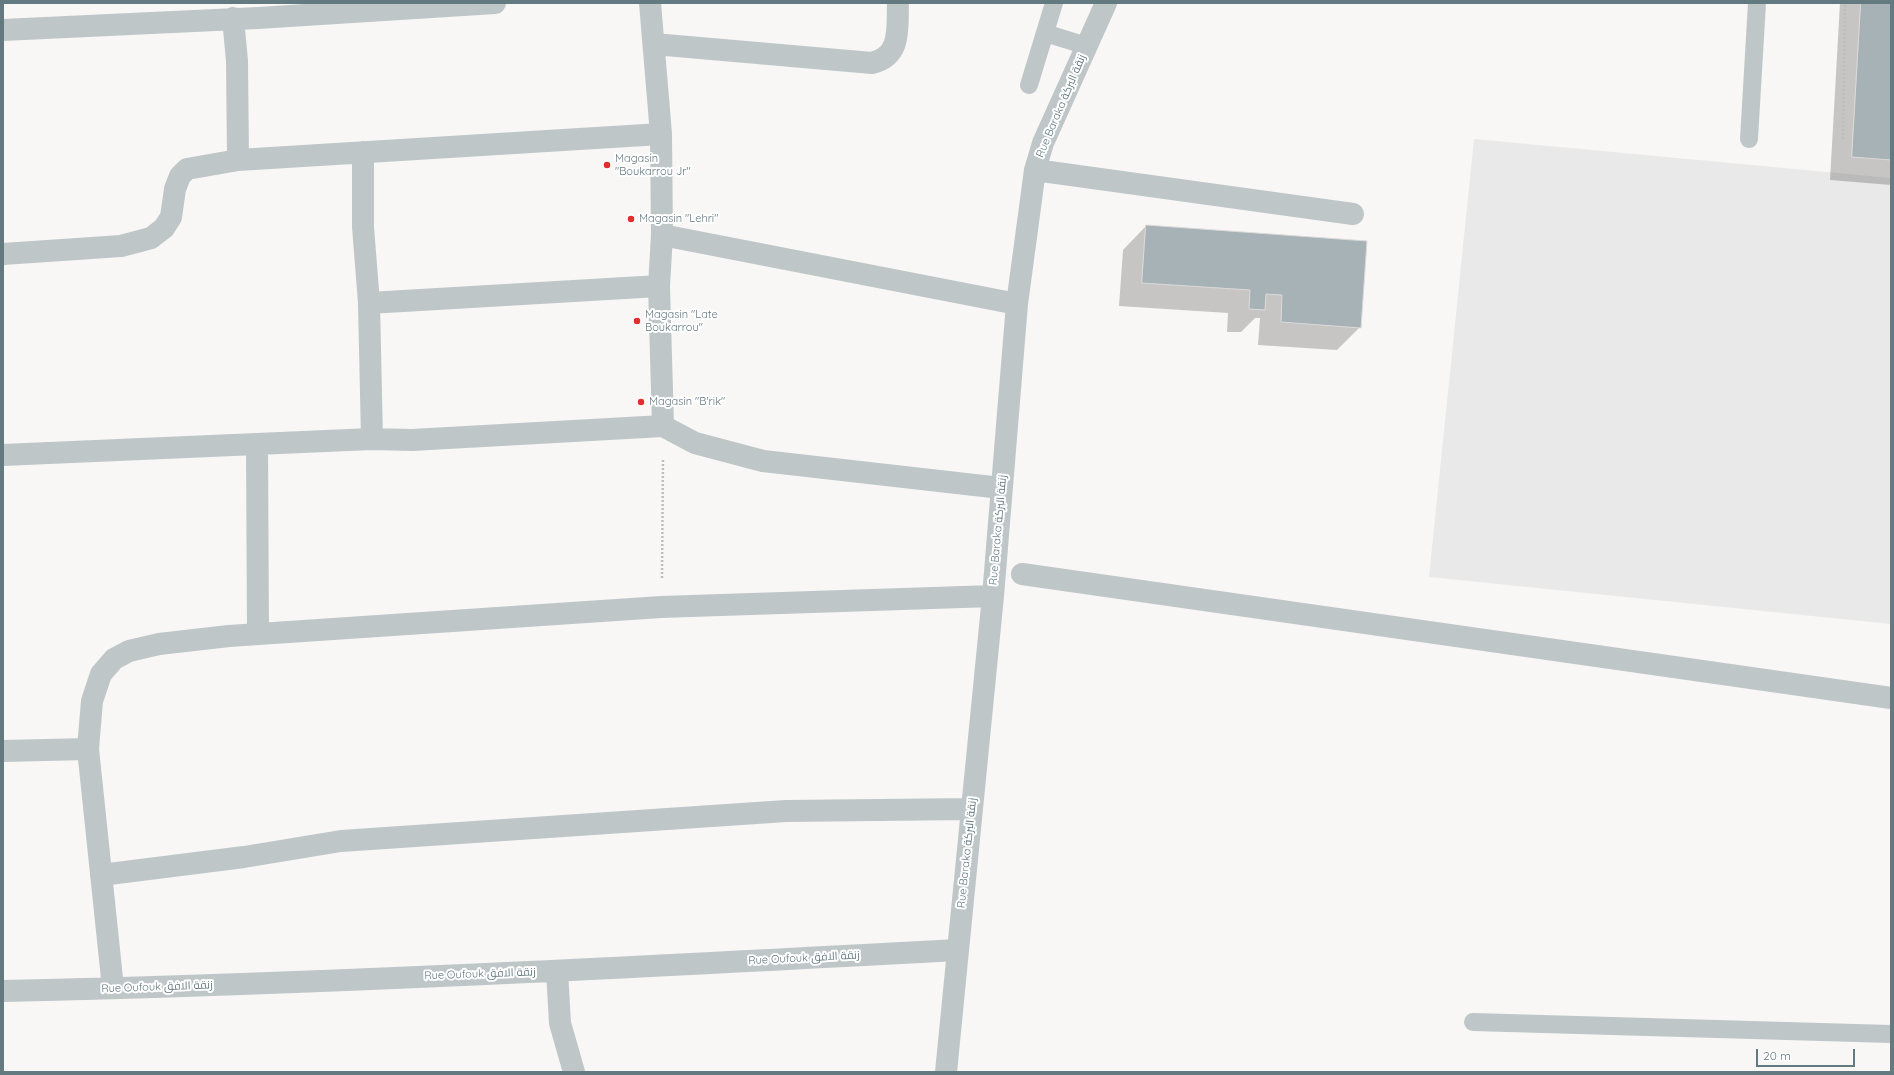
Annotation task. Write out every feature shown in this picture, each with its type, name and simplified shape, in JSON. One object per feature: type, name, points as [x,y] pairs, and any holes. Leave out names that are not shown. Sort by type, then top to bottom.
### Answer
[{"type":"street","points":[[3,30],[233,18],[258,10],[495,3]]},
{"type":"street","points":[[654,44],[872,63],[880,61],[892,51],[896,36],[898,3]]},
{"type":"street","name":"Rue Baraka زنقة البركة","points":[[946,1072],[993,596],[1017,304],[1035,170],[1043,143],[1106,3]]},
{"type":"street","points":[[654,4],[654,44],[661,134],[662,235],[659,286],[663,426]]},
{"type":"street","points":[[233,18],[237,61],[238,160]]},
{"type":"street","points":[[3,254],[121,246],[151,238],[164,228],[171,217],[175,189],[180,176],[186,169],[238,160],[661,134]]},
{"type":"street","points":[[363,152],[363,227],[370,303],[372,439]]},
{"type":"street","points":[[1035,170],[1353,214]]},
{"type":"street","points":[[662,235],[1017,304]]},
{"type":"street","points":[[370,303],[659,286]]},
{"type":"street","points":[[3,455],[177,449],[372,439],[412,440],[663,426],[695,443],[763,461],[1001,488]]},
{"type":"street","points":[[257,444],[258,634]]},
{"type":"street","points":[[1022,574],[1891,698]]},
{"type":"street","points":[[113,988],[88,749],[92,701],[101,674],[114,659],[128,650],[159,644],[258,634],[661,607],[993,596]]},
{"type":"street","points":[[3,751],[88,749]]},
{"type":"street","points":[[101,875],[244,857],[341,840],[786,811],[971,809]]},
{"type":"street","name":"Rue Oufouk زنقة الافق","points":[[3,991],[557,971],[958,950]]},
{"type":"street","points":[[557,971],[560,1023],[574,1072]]},
{"type":"lane","points":[[1029,85],[1054,3]]},
{"type":"lane","points":[[1749,139],[1757,3]]},
{"type":"lane","points":[[1045,33],[1087,46]]},
{"type":"lane","points":[[1473,1022],[1891,1034]]},
{"type":"path","points":[[1843,139],[1845,3]]},
{"type":"path","points":[[661,607],[663,426]]},
{"type":"shaded area","points":[[1474,139],[1891,178],[1891,624],[1429,577]]},
{"type":"building","points":[[1861,3],[1891,3],[1891,160],[1852,157]]},
{"type":"building","points":[[1146,225],[1367,241],[1361,328],[1281,322],[1282,295],[1266,294],[1265,310],[1249,309],[1250,290],[1142,283]]},
{"type":"place","name":"Magasin \"Boukarrou Jr\"","points":[[607,165]]},
{"type":"place","name":"Magasin \"Lehri\"","points":[[631,219]]},
{"type":"place","name":"Magasin \"Late Boukarrou\"","points":[[637,321]]},
{"type":"place","name":"Magasin \"B'rik\"","points":[[641,402]]}]
